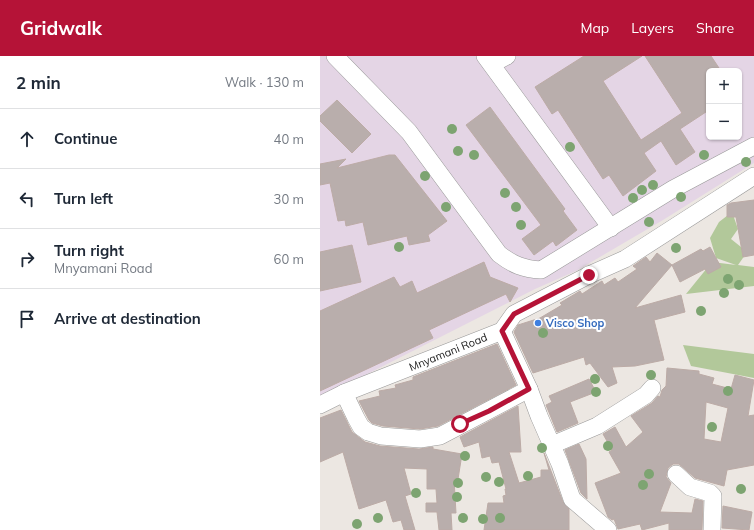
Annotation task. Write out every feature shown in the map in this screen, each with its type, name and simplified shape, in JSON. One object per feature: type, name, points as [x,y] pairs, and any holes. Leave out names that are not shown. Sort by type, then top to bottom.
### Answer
[{"type":"street","points":[[335,56],[409,132],[499,254],[511,264],[526,269],[541,270],[673,189],[754,146]]},
{"type":"street","points":[[495,59],[611,228]]},
{"type":"street","name":"Mnyamani Road","points":[[320,405],[344,393],[502,331],[514,314],[589,275],[625,259],[754,176]]},
{"type":"street","points":[[502,331],[529,389],[560,464],[572,499],[608,530]]},
{"type":"street","points":[[552,445],[597,426],[646,395],[652,388]]},
{"type":"street","points":[[344,393],[361,427],[368,432],[381,436],[420,439],[440,436],[529,389]]},
{"type":"street","points":[[676,474],[690,487],[710,493],[713,496],[712,530]]},
{"type":"shaded area","points":[[320,56],[754,56],[754,163],[663,220],[576,271],[535,289],[320,398]]},
{"type":"green space","points":[[732,212],[738,229],[731,239],[741,247],[745,255],[738,265],[754,267],[754,286],[686,294],[712,262],[736,265],[716,258],[710,238],[719,222]]},
{"type":"green space","points":[[683,345],[754,354],[754,378],[691,366]]},
{"type":"building","points":[[584,56],[642,56],[603,81],[641,140],[682,113],[645,56],[711,56],[719,68],[706,68],[706,112],[680,129],[695,152],[676,165],[661,141],[644,153],[656,171],[623,196],[609,175],[603,179],[558,110],[552,114],[535,87]]},
{"type":"building","points":[[337,100],[371,134],[352,153],[320,121],[320,116]]},
{"type":"building","points":[[490,107],[565,209],[563,211],[577,230],[556,246],[553,241],[534,255],[522,239],[541,225],[466,125]]},
{"type":"building","points":[[389,155],[395,155],[447,221],[428,235],[430,241],[409,245],[407,236],[368,245],[363,222],[346,226],[345,220],[338,221],[330,183],[320,185],[320,164],[346,159],[337,168]]},
{"type":"building","points":[[754,200],[754,255],[743,257],[736,217],[727,217],[727,205],[731,203]]},
{"type":"building","points":[[352,245],[361,282],[320,291],[320,252]]},
{"type":"building","points":[[710,247],[721,267],[708,274],[705,269],[680,282],[672,265],[701,249],[703,251]]},
{"type":"building","points":[[657,253],[672,265],[635,308],[681,295],[685,312],[654,320],[664,360],[635,366],[612,367],[617,383],[608,387],[590,363],[586,365],[584,357],[533,373],[514,332],[518,325],[540,318],[562,305],[560,303],[580,291],[582,294],[602,281],[604,285],[615,278],[618,282],[637,269],[633,266],[646,257],[650,262]]},
{"type":"building","points":[[484,262],[490,277],[518,288],[510,302],[506,294],[429,330],[433,338],[320,391],[320,311],[394,277],[400,287],[412,281],[417,293]]},
{"type":"building","points":[[497,344],[516,385],[438,426],[420,429],[383,426],[372,423],[359,401],[380,396],[379,391],[396,388],[395,385],[413,380],[413,377]]},
{"type":"building","points":[[667,368],[699,371],[699,374],[714,378],[712,384],[731,389],[735,375],[754,380],[748,416],[754,415],[754,465],[727,470],[724,486],[695,478],[679,464],[673,464],[668,468],[666,477],[671,483],[660,512],[692,513],[695,499],[703,501],[702,530],[669,530],[669,523],[642,530],[640,524],[618,529],[614,519],[612,520],[608,517],[595,483],[621,473],[609,452],[612,450],[603,434],[615,427],[626,447],[643,432],[631,416],[652,403],[658,396],[660,397],[662,390],[666,386]],"holes":[[[706,402],[728,408],[721,442],[704,439]]]},
{"type":"building","points":[[589,379],[596,392],[570,402],[578,423],[557,432],[546,405],[552,402],[549,396]]},
{"type":"building","points":[[518,406],[521,452],[509,452],[519,483],[541,477],[541,470],[549,470],[544,453],[563,502],[569,509],[569,530],[484,530],[488,503],[504,503],[503,496],[506,495],[506,489],[499,462],[492,463],[490,456],[482,458],[479,442],[464,447],[460,437]]},
{"type":"building","points":[[341,410],[352,432],[365,442],[380,446],[419,449],[433,447],[433,449],[462,454],[458,479],[454,479],[456,513],[451,513],[452,530],[439,530],[437,512],[426,512],[426,503],[437,503],[436,489],[427,489],[427,469],[404,468],[411,494],[405,496],[415,530],[404,530],[401,520],[393,522],[386,500],[359,509],[343,452],[320,462],[320,418]]},
{"type":"building","points":[[579,444],[586,459],[587,499],[581,493],[565,450]]},
{"type":"building","points":[[723,506],[752,512],[749,530],[722,528]]},
{"type":"place","name":"Visco Shop","points":[[538,323]]},
{"type":"route","points":[[460,424],[489,411],[529,389],[502,331],[514,314],[589,275]]}]
